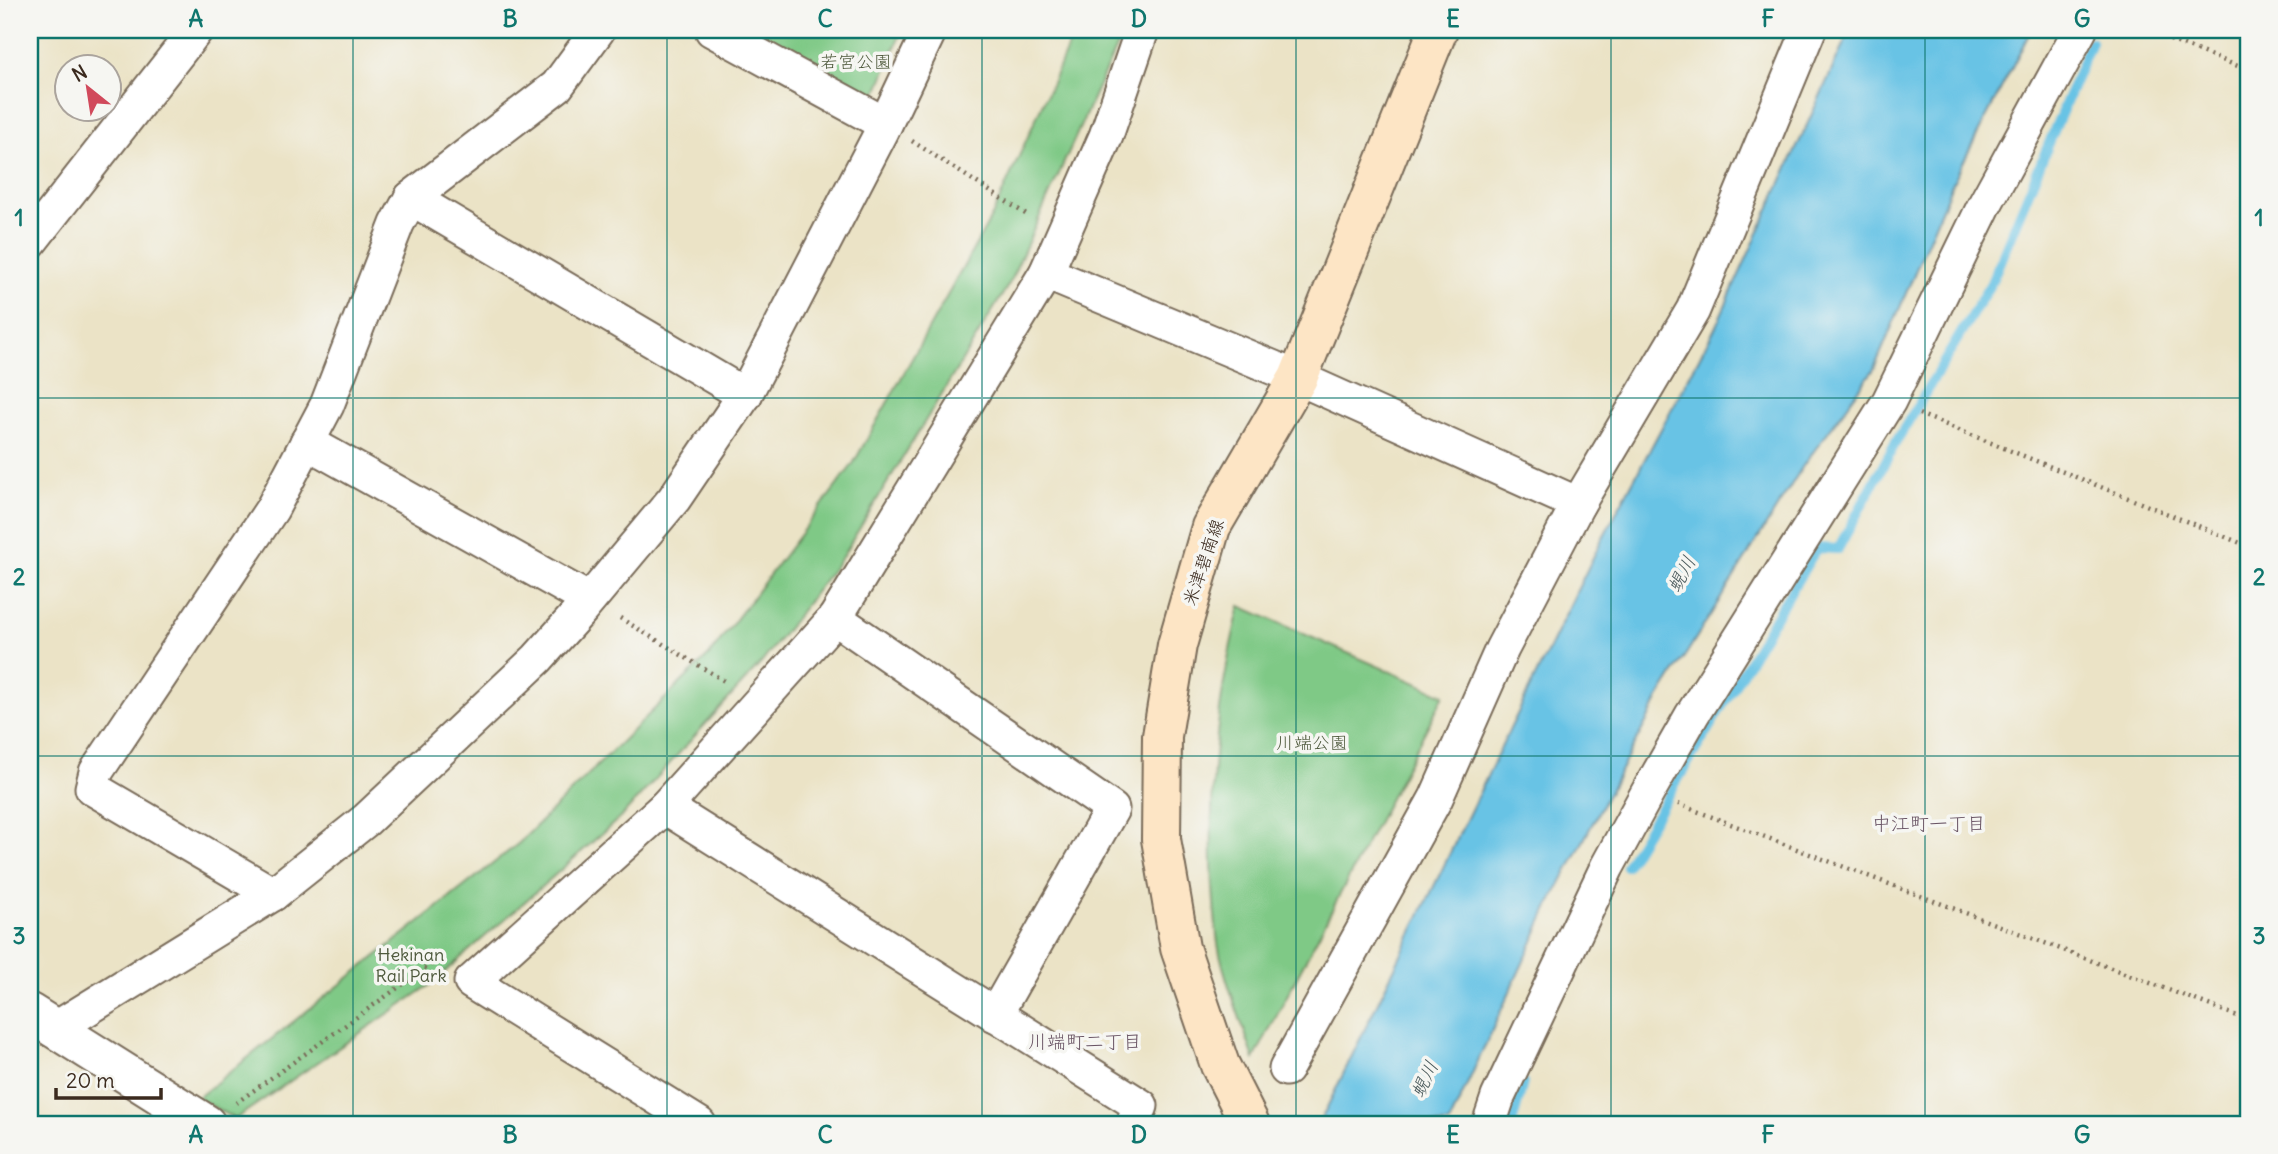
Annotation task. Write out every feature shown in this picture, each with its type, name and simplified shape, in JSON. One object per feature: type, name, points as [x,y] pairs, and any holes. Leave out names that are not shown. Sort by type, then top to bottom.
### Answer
[{"type":"main road","name":"米津碧南線","points":[[1250,1124],[1220,1065],[1180,948],[1161,839],[1162,736],[1177,645],[1211,527],[1298,378],[1438,30]]},
{"type":"street","points":[[30,242],[196,30]]},
{"type":"street","points":[[273,894],[92,788],[96,772],[272,509],[327,405],[397,224],[411,198],[557,86],[598,30]]},
{"type":"street","points":[[712,30],[885,124]]},
{"type":"street","points":[[206,1124],[41,1021],[273,894],[366,820],[537,659],[674,499],[744,395],[885,124],[930,30]]},
{"type":"street","points":[[699,1124],[471,982],[665,807],[835,618],[1046,273],[1106,136],[1142,30]]},
{"type":"street","points":[[1286,1069],[1436,798],[1503,649],[1578,504],[1693,310],[1809,30]]},
{"type":"street","points":[[1489,1124],[1498,1097],[1607,867],[1692,715],[1889,401],[1984,205],[2080,30]]},
{"type":"street","points":[[411,198],[744,395]]},
{"type":"street","points":[[1046,273],[1298,378],[1578,504]]},
{"type":"street","points":[[307,442],[589,600]]},
{"type":"street","points":[[835,618],[1112,808],[995,1015]]},
{"type":"street","points":[[665,807],[1140,1106],[1133,1124]]},
{"type":"path","points":[[2144,30],[2248,70]]},
{"type":"path","points":[[885,124],[1027,215]]},
{"type":"path","points":[[1889,401],[2248,546]]},
{"type":"path","points":[[589,600],[726,682]]},
{"type":"path","points":[[1648,792],[2248,1020]]},
{"type":"path","points":[[243,1097],[437,960]]},
{"type":"green space","name":"若宮公園","points":[[749,30],[902,30],[871,107]]},
{"type":"green space","name":"Hekinan Rail Park","points":[[1073,30],[1124,30],[1009,284],[842,557],[762,662],[622,816],[430,985],[235,1119],[197,1098],[519,843],[710,654],[853,464],[993,214],[1065,54]]},
{"type":"green space","name":"川端公園","points":[[1240,606],[1444,695],[1254,1059],[1219,949],[1213,895],[1214,770],[1223,687]]},
{"type":"water","name":"蜆川","points":[[1850,30],[2031,30],[1953,182],[1874,369],[1803,466],[1660,696],[1551,902],[1449,1124],[1319,1124],[1601,541],[1715,328]]},
{"type":"waterway","points":[[1626,866],[1817,548],[1838,549],[1896,442],[1991,283],[2091,42]]},
{"type":"waterway","points":[[1512,1124],[1523,1083]]},
{"type":"district","name":"中江町一丁目","points":[[1929,823]]},
{"type":"district","name":"川端町二丁目","points":[[1085,1041]]}]
